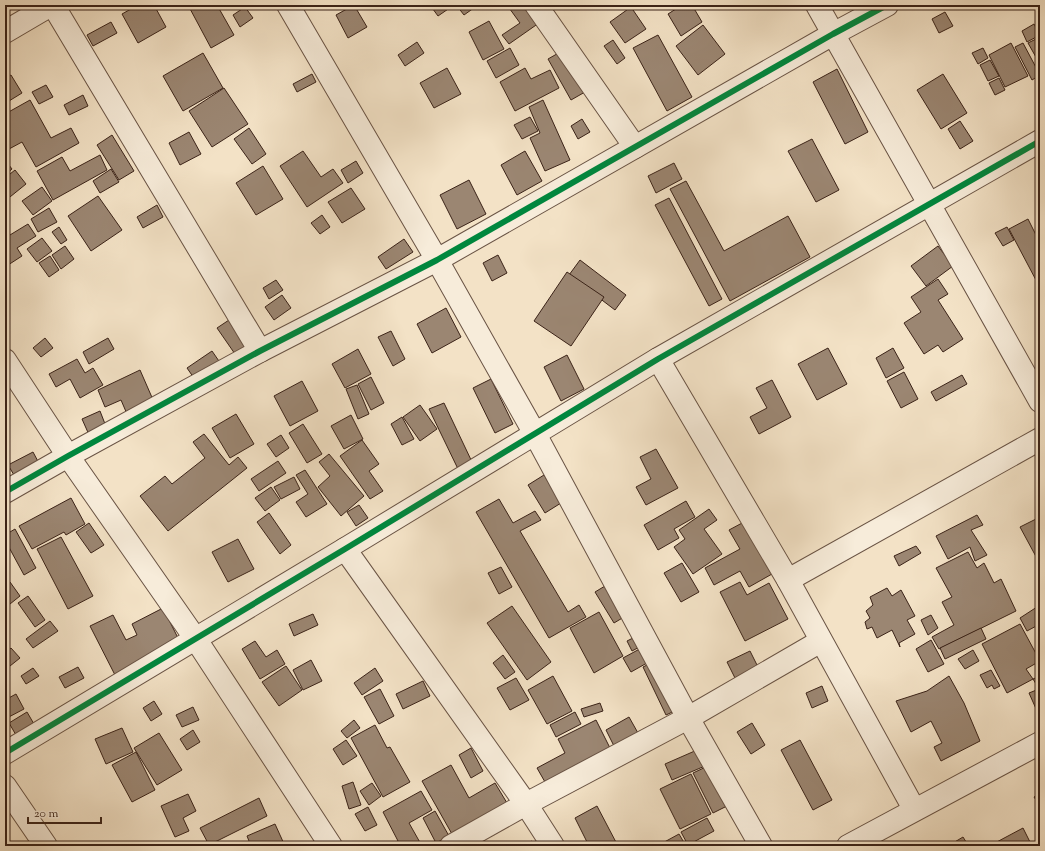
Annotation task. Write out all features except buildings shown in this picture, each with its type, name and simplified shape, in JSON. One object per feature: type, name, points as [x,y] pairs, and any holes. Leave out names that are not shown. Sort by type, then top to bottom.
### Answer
[{"type":"street","points":[[5,32],[52,5],[260,351]]},
{"type":"street","points":[[288,5],[437,260],[535,434],[688,718],[761,846]]},
{"type":"street","points":[[536,5],[635,147]]},
{"type":"street","points":[[817,5],[1040,401]]},
{"type":"street","points":[[5,492],[260,351],[437,260],[833,34],[887,5]]},
{"type":"street","points":[[5,753],[658,359],[1040,141]]},
{"type":"street","points":[[658,359],[788,580],[820,641],[914,809]]},
{"type":"street","points":[[5,360],[68,456],[195,638],[331,846]]},
{"type":"street","points":[[788,580],[1040,439]]},
{"type":"street","points":[[345,549],[526,804],[553,846]]},
{"type":"street","points":[[451,846],[526,804],[688,718],[820,641]]},
{"type":"street","points":[[848,846],[914,809],[1040,743]]},
{"type":"street","points":[[5,786],[46,846]]},
{"type":"cycle path","points":[[5,492],[260,351],[437,260],[833,34],[887,5]]},
{"type":"cycle path","points":[[5,753],[658,359],[1040,141]]}]
